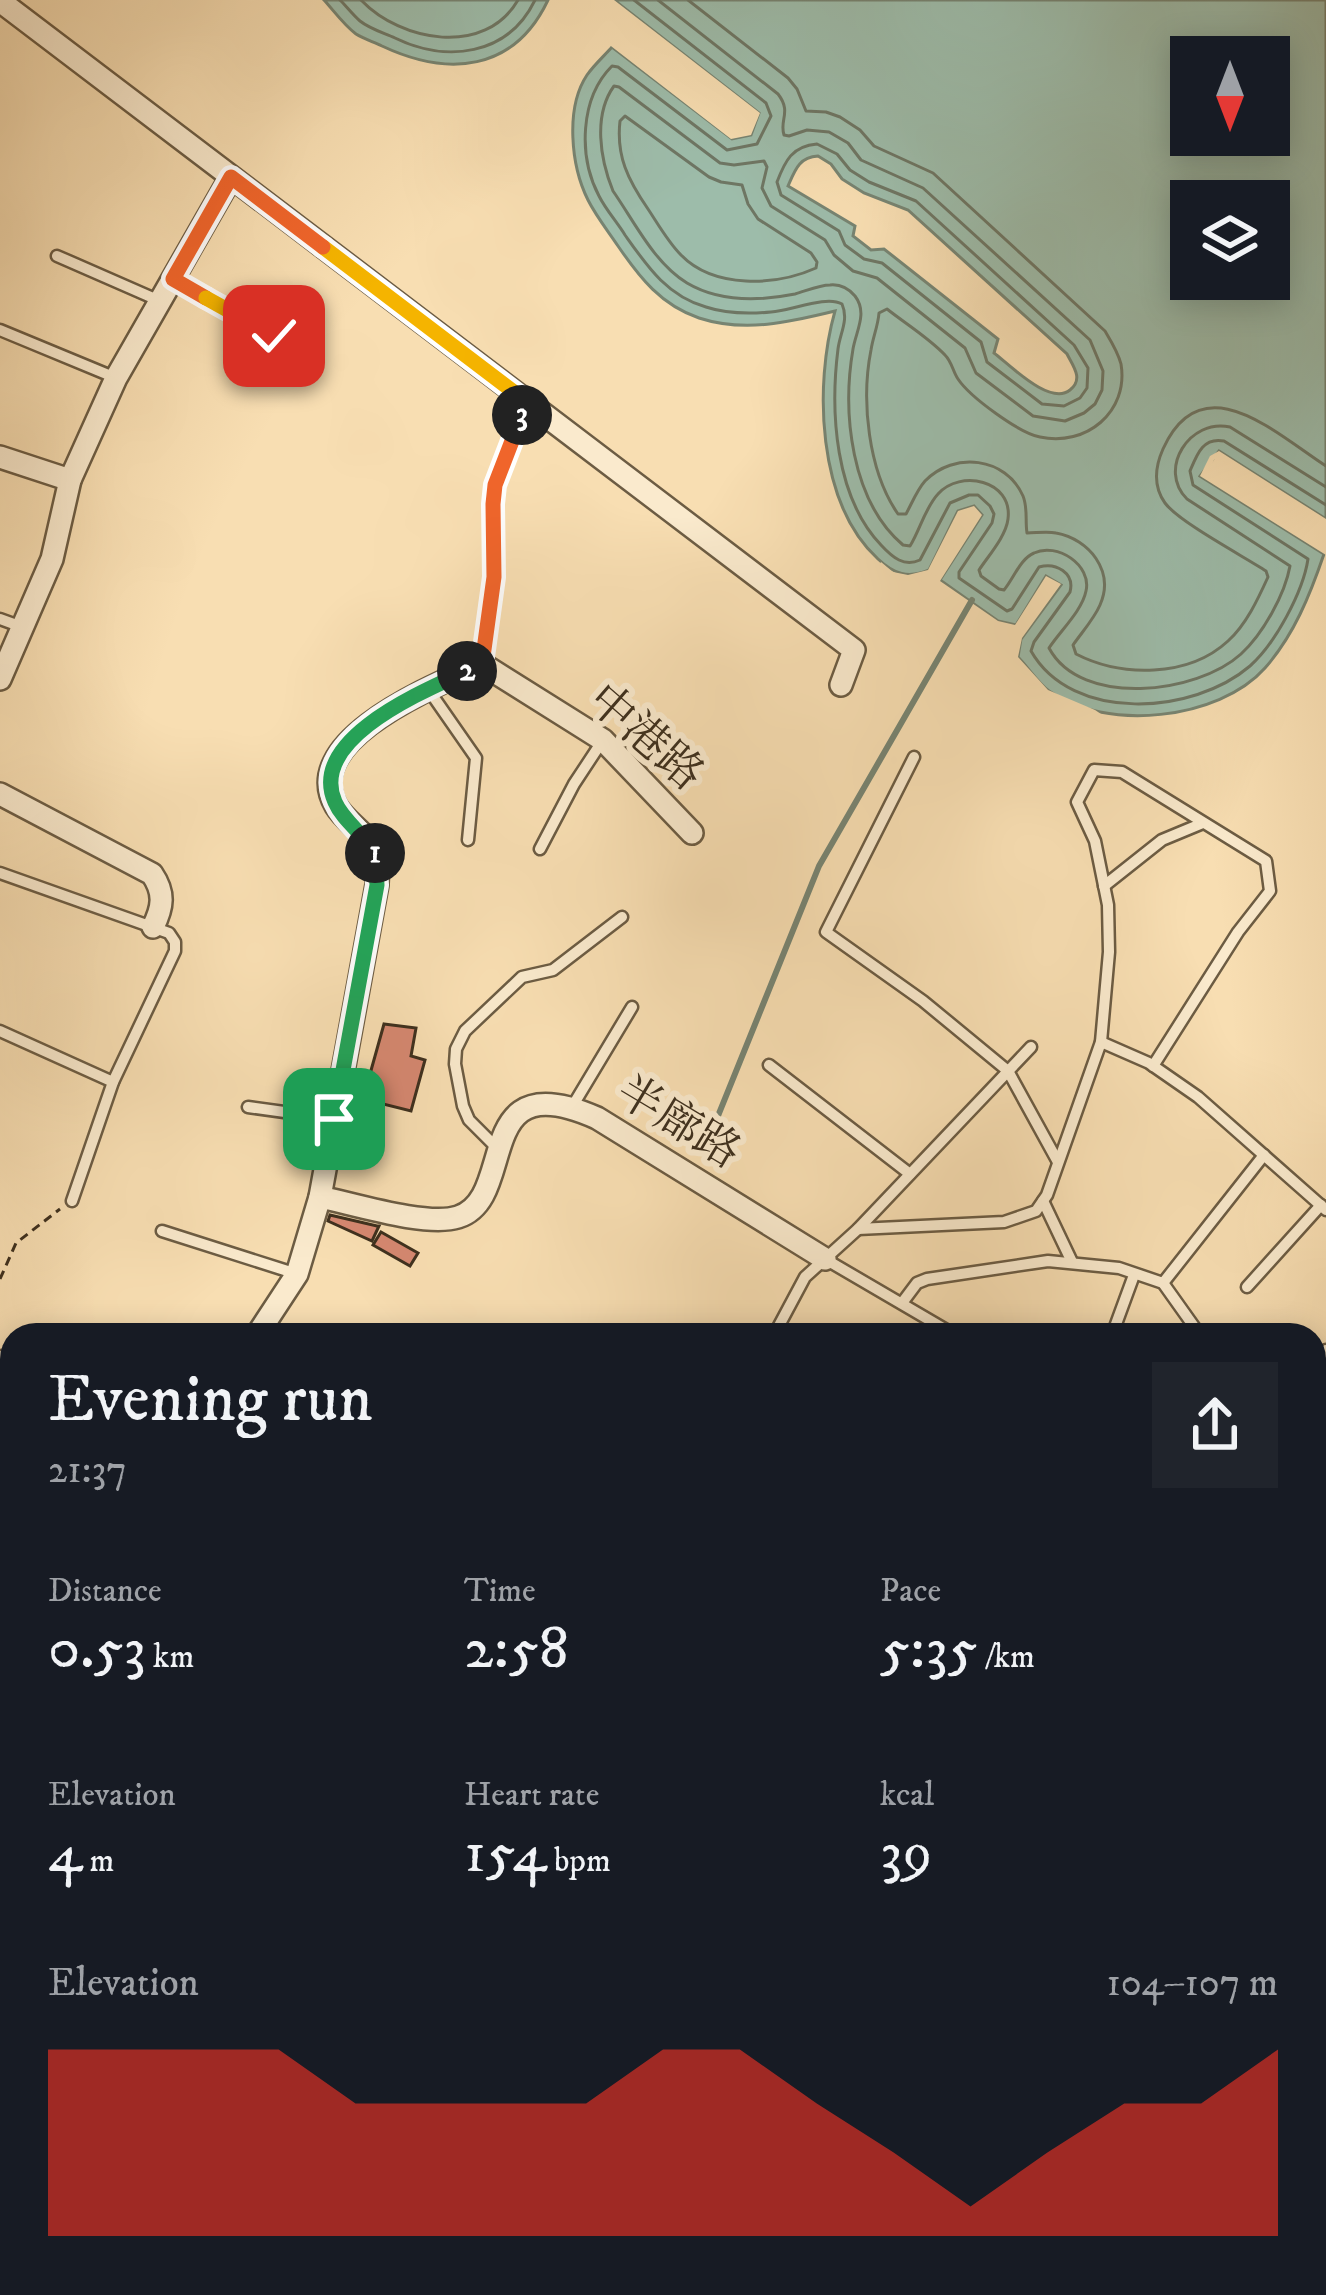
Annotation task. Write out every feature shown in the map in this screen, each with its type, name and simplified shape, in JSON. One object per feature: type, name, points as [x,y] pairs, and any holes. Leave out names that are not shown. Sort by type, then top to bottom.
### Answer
[{"type":"street","points":[[0,2],[854,650],[841,685]]},
{"type":"street","points":[[0,679],[11,623],[58,539],[70,480],[116,378],[231,177]]},
{"type":"street","points":[[0,457],[70,480]]},
{"type":"street","points":[[265,1323],[297,1274],[320,1197],[377,885],[376,856],[337,806],[330,778],[334,762],[345,745],[405,700],[482,664]]},
{"type":"street","name":"中港路","points":[[482,664],[603,740],[692,833]]},
{"type":"street","points":[[0,794],[152,874],[162,897],[153,927]]},
{"type":"street","name":"半廍路","points":[[320,1197],[422,1218],[464,1216],[480,1199],[514,1118],[526,1108],[546,1104],[572,1107],[825,1258]]},
{"type":"lane","points":[[57,256],[160,301]]},
{"type":"lane","points":[[173,279],[274,336]]},
{"type":"lane","points":[[0,330],[116,378]]},
{"type":"lane","points":[[482,664],[494,577],[495,485],[527,402]]},
{"type":"lane","points":[[428,689],[476,758],[468,839]]},
{"type":"lane","points":[[540,848],[603,740]]},
{"type":"lane","points":[[914,757],[826,932],[923,1001],[1008,1071],[1058,1162]]},
{"type":"lane","points":[[858,1228],[1004,1222],[1036,1210],[1042,1201],[1101,1042],[1108,905],[1096,841],[1077,802],[1094,770],[1122,772],[1266,861],[1270,891],[1238,932],[1153,1066]]},
{"type":"lane","points":[[1104,886],[1162,840],[1204,823]]},
{"type":"lane","points":[[0,873],[169,933],[175,942],[175,951],[113,1082],[72,1201]]},
{"type":"lane","points":[[499,1150],[469,1120],[463,1106],[455,1064],[465,1031],[522,977],[553,970],[622,917]]},
{"type":"lane","points":[[572,1107],[632,1007]]},
{"type":"lane","points":[[0,1031],[113,1082]]},
{"type":"lane","points":[[1101,1042],[1153,1066],[1198,1097],[1323,1207],[1247,1287]]},
{"type":"lane","points":[[780,1323],[805,1277],[1031,1047]]},
{"type":"lane","points":[[769,1065],[910,1174]]},
{"type":"lane","points":[[248,1107],[334,1119]]},
{"type":"lane","points":[[1162,1283],[1264,1155]]},
{"type":"lane","points":[[1042,1201],[1072,1262]]},
{"type":"lane","points":[[162,1231],[297,1274]]},
{"type":"lane","name":"半廍路","points":[[825,1258],[935,1323]]},
{"type":"lane","points":[[902,1303],[916,1283],[927,1279],[1048,1261],[1072,1262],[1119,1268],[1162,1283],[1190,1323]]},
{"type":"lane","points":[[1116,1323],[1134,1275]]},
{"type":"path","points":[[0,1279],[16,1243],[72,1201]]},
{"type":"water","points":[[324,0],[548,0],[517,42],[477,62],[455,64],[407,56],[362,37]]},
{"type":"water","points":[[614,0],[1326,0],[1326,519],[1219,451],[1200,476],[1324,554],[1300,614],[1265,668],[1245,686],[1191,709],[1161,714],[1100,712],[1049,691],[1018,657],[1021,639],[1061,585],[1046,576],[1016,625],[998,621],[940,580],[982,515],[974,506],[958,511],[929,570],[902,574],[878,559],[843,507],[826,442],[824,373],[835,311],[784,322],[733,325],[699,318],[662,298],[635,269],[582,186],[573,137],[575,104],[587,75],[612,47],[732,139],[751,135],[759,113]],"holes":[[[818,156],[864,193],[908,210],[1067,354],[1076,372],[1074,386],[1062,394],[1031,382],[994,353],[998,339],[884,249],[871,250],[853,236],[855,226],[788,186],[798,165]]]},
{"type":"pier","points":[[608,0],[760,113],[751,135],[731,139],[607,43],[616,42],[733,132],[746,130],[753,115]]},
{"type":"pier","points":[[1219,451],[1326,519],[1326,525],[1218,458],[1214,460],[1208,474],[1326,548],[1326,555],[1200,476],[1210,456]]},
{"type":"pier","points":[[974,506],[982,515],[940,581],[998,621],[1015,625],[1046,576],[1061,584],[1022,638],[1018,657],[1048,690],[1107,718],[1044,695],[1012,659],[1016,636],[1052,586],[1048,584],[1015,631],[995,627],[935,584],[975,516],[972,513],[963,516],[931,575],[907,581],[878,567],[881,562],[893,572],[908,575],[928,570],[958,511]]},
{"type":"building","points":[[384,1024],[416,1028],[411,1056],[425,1060],[411,1111],[363,1099]]},
{"type":"building","points":[[330,1215],[379,1226],[372,1241],[328,1221]]},
{"type":"building","points":[[381,1232],[418,1253],[410,1266],[373,1245]]},
{"type":"waterway","points":[[703,1153],[819,866],[972,600]]},
{"type":"route","points":[[274,336],[173,279],[231,177],[527,402],[495,485],[494,577],[482,664],[405,700],[345,745],[334,762],[333,796],[376,856],[377,885],[334,1119]]}]
